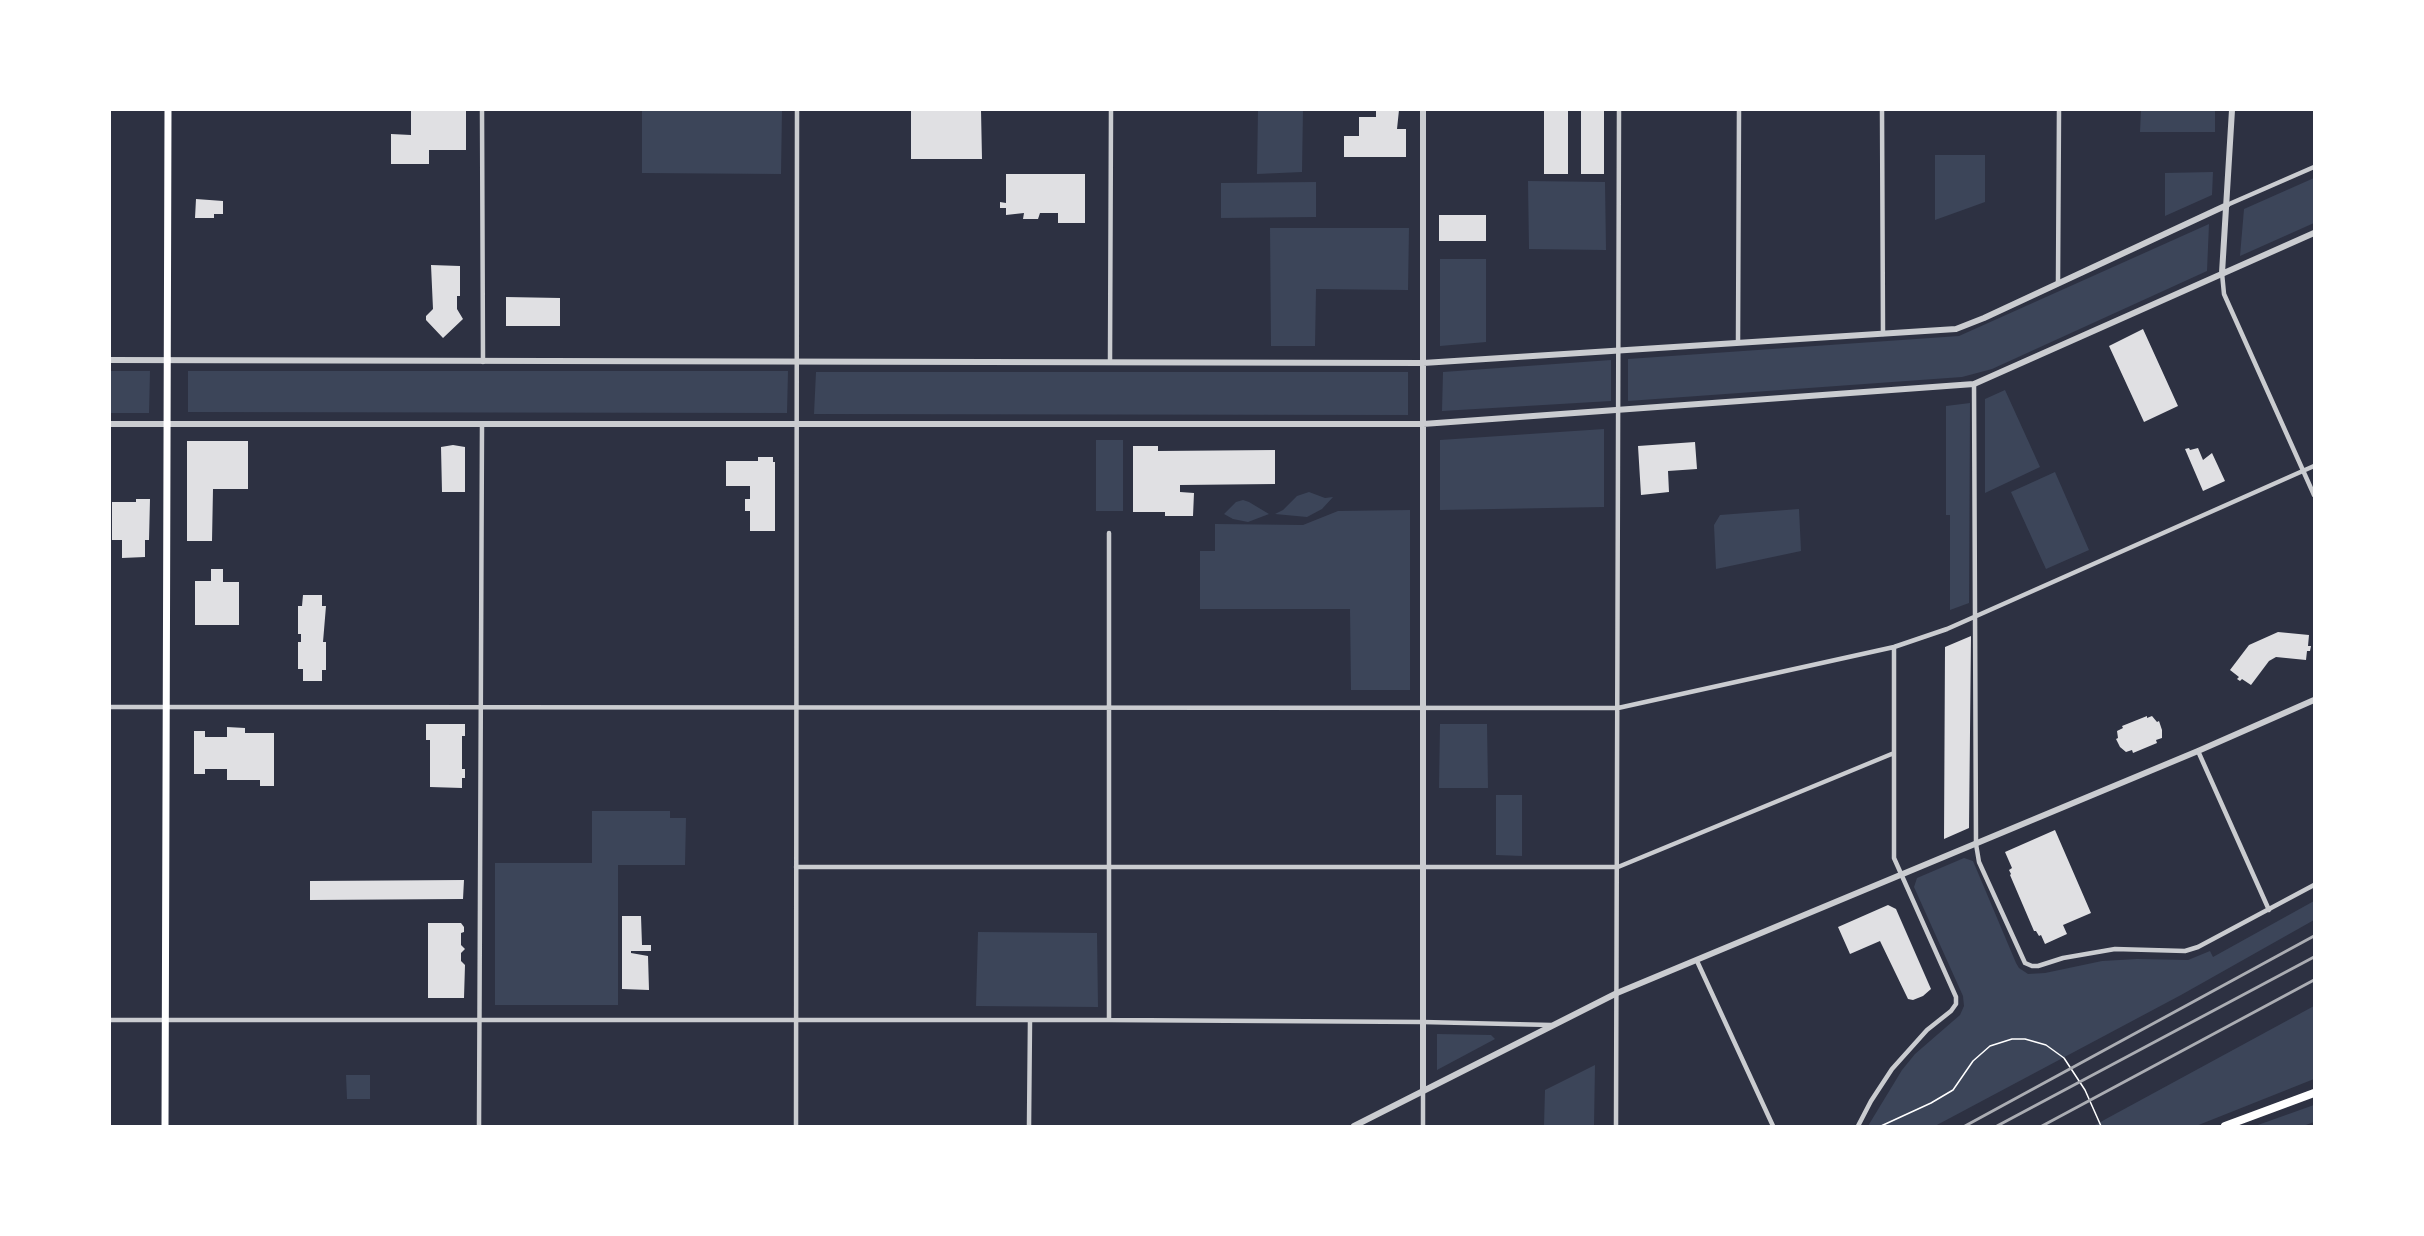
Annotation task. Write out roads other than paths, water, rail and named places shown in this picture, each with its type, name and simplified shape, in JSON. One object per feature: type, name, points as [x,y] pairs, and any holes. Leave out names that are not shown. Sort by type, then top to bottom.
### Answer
[{"type":"highway","points":[[2225,1126],[2314,1093]]},
{"type":"main road","points":[[165,1126],[169,424],[168,110]]},
{"type":"street","points":[[482,110],[483,362]]},
{"type":"street","points":[[796,1126],[797,110]]},
{"type":"street","points":[[1110,362],[1111,110]]},
{"type":"street","points":[[1423,110],[1423,1126]]},
{"type":"street","points":[[1616,1126],[1619,110]]},
{"type":"street","points":[[1738,342],[1740,110]]},
{"type":"street","points":[[1882,110],[1882,334]]},
{"type":"street","points":[[2058,282],[2060,110]]},
{"type":"street","points":[[2232,110],[2222,273],[2224,294],[2314,495]]},
{"type":"street","points":[[110,360],[1423,363],[1956,329],[2314,167]]},
{"type":"street","points":[[110,424],[1423,424],[1974,384],[2314,233]]},
{"type":"street","points":[[1974,384],[1976,844],[1979,862],[2025,963],[2032,966],[2090,952],[2115,949],[2186,951],[2198,947],[2314,885]]},
{"type":"street","points":[[479,1126],[482,425]]},
{"type":"street","points":[[110,707],[1618,708],[1894,647],[1947,629],[2314,466]]},
{"type":"street","points":[[1109,533],[1109,1020]]},
{"type":"street","points":[[1858,1126],[1892,1069],[1927,1030],[1951,1011],[1956,1004],[1956,997],[1894,858],[1894,647]]},
{"type":"street","points":[[1354,1126],[1617,993],[2198,751],[2314,700]]},
{"type":"street","points":[[2198,751],[2269,910]]},
{"type":"street","points":[[796,867],[1109,865],[1618,867],[1894,753]]},
{"type":"street","points":[[1697,961],[1773,1126]]},
{"type":"street","points":[[110,1020],[796,1022],[1109,1020],[1551,1025]]},
{"type":"street","points":[[1029,1126],[1030,1021]]},
{"type":"railway","points":[[1965,1126],[2314,936]]},
{"type":"railway","points":[[1997,1126],[2314,957]]},
{"type":"railway","points":[[2042,1126],[2314,980]]}]
